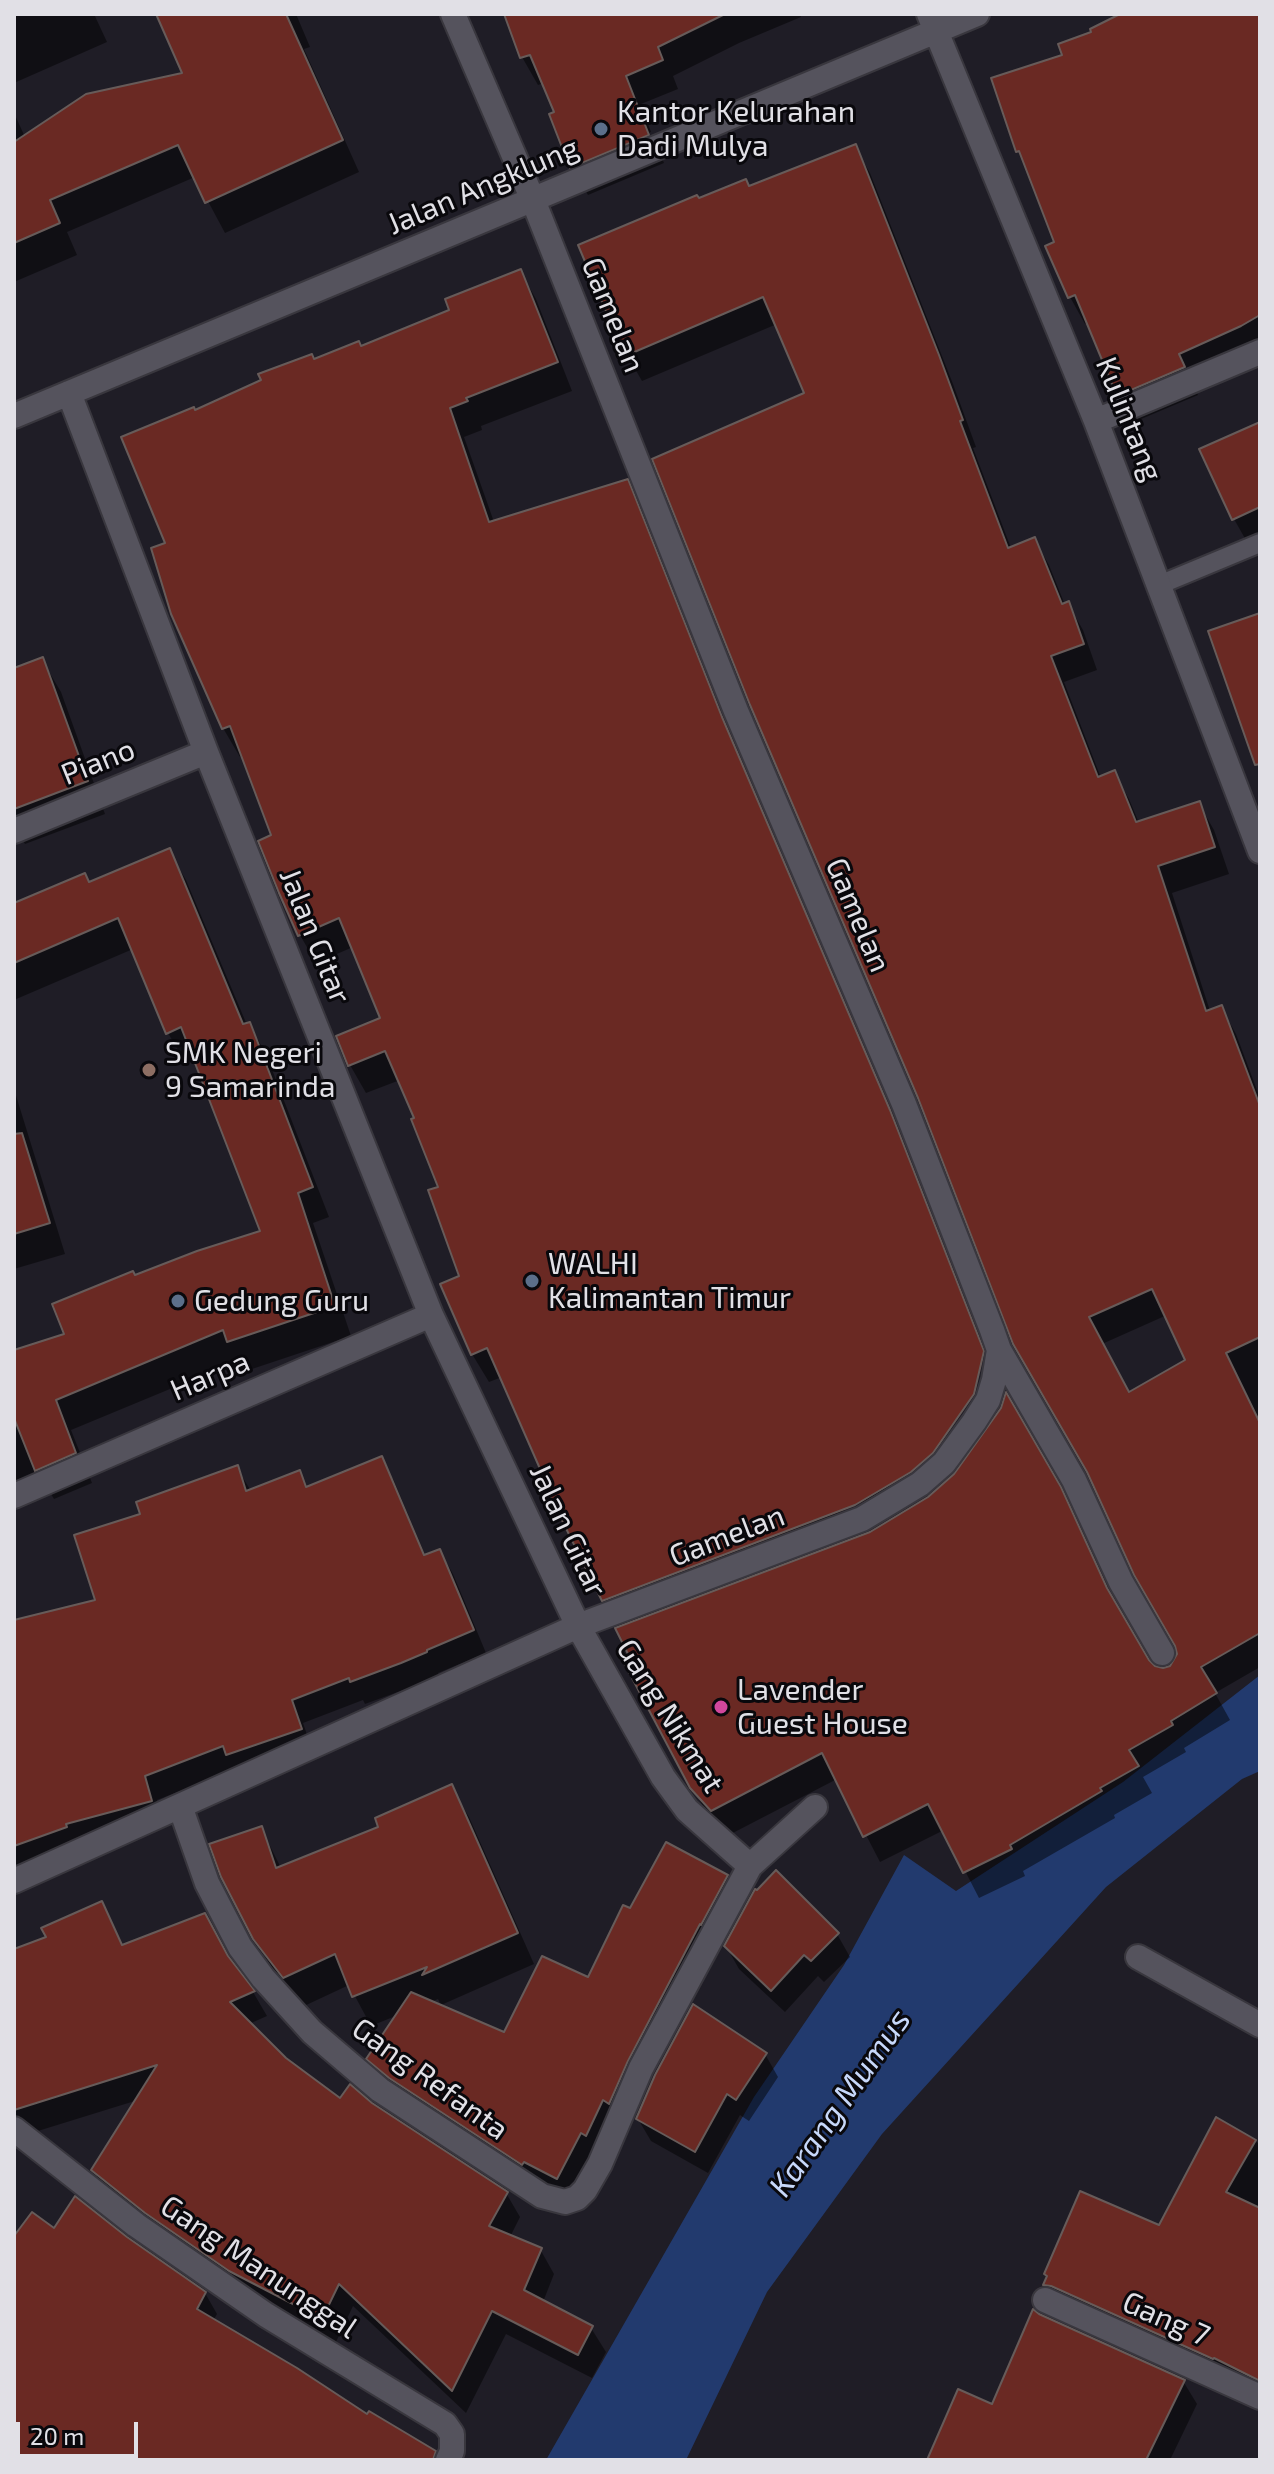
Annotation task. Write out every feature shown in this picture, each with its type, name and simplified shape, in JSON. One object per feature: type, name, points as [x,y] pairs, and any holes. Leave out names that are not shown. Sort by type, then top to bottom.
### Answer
[{"type":"street","name":"Gamelan","points":[[14,1881],[578,1626],[862,1519],[920,1484],[944,1463],[974,1422],[991,1390],[999,1350],[904,1104],[736,711],[533,200],[453,14]]},
{"type":"street","name":"Jalan Angklung","points":[[14,416],[533,200],[933,22],[977,14]]},
{"type":"street","name":"Kulintang","points":[[933,22],[1096,421],[1260,851]]},
{"type":"street","points":[[1096,421],[1260,352]]},
{"type":"street","name":"Jalan Gitar","points":[[69,393],[206,752],[431,1315],[578,1626]]},
{"type":"street","name":"Piano","points":[[14,831],[206,752]]},
{"type":"street","name":"Harpa","points":[[14,1496],[431,1315]]},
{"type":"street","points":[[999,1350],[1074,1480],[1121,1582],[1162,1653]]},
{"type":"street","name":"Gang Nikmat","points":[[578,1626],[673,1792],[708,1831],[750,1866]]},
{"type":"street","name":"Gang Refanta","points":[[180,1806],[207,1883],[240,1947],[263,1978],[312,2032],[380,2090],[542,2196],[565,2202],[577,2198],[600,2164],[641,2068],[750,1866]]},
{"type":"street","points":[[750,1866],[815,1807]]},
{"type":"street","points":[[1138,1957],[1260,2025]]},
{"type":"street","name":"Gang Manunggal","points":[[14,2129],[136,2225],[266,2315],[445,2424],[452,2434],[452,2451],[448,2460]]},
{"type":"street","name":"Gang 7","points":[[1045,2300],[1260,2397]]},
{"type":"lane","points":[[1159,585],[1260,543]]},
{"type":"water","name":"Karang Mumus","points":[[1260,1675],[1260,1771],[1242,1779],[1106,1887],[882,2134],[767,2292],[686,2460],[546,2460],[754,2097],[844,1965],[904,1855],[956,1891],[1123,1782]]},
{"type":"building","points":[[156,14],[286,14],[343,140],[205,203],[178,145],[50,200],[60,223],[14,243],[14,142],[86,94],[182,73]]},
{"type":"building","points":[[504,14],[725,14],[658,47],[663,60],[626,76],[649,135],[570,168],[549,114],[554,112],[530,55],[520,58]]},
{"type":"building","points":[[1120,14],[1260,14],[1260,315],[1179,354],[1185,367],[1117,396],[1075,295],[1068,298],[1045,246],[1054,242],[1019,151],[1016,152],[991,78],[1062,55],[1058,44],[1091,32],[1090,29]]},
{"type":"building","points":[[856,144],[939,355],[963,420],[960,421],[1008,548],[1035,537],[1062,604],[1069,601],[1084,644],[1051,656],[1098,777],[1115,770],[1136,822],[1200,801],[1215,847],[1158,866],[1206,1011],[1222,1005],[1260,1106],[1260,1337],[1226,1353],[1260,1423],[1260,1633],[1201,1667],[1217,1693],[1171,1721],[1173,1725],[1129,1750],[1139,1766],[1010,1845],[1012,1849],[963,1873],[928,1804],[863,1837],[822,1753],[711,1811],[690,1788],[622,1659],[629,1656],[615,1628],[870,1532],[928,1497],[954,1474],[1001,1408],[1006,1392],[1061,1487],[1107,1588],[1149,1660],[1163,1668],[1170,1666],[1177,1654],[1134,1575],[1087,1472],[1013,1344],[918,1098],[750,705],[652,459],[804,393],[763,297],[625,356],[578,245],[697,195],[699,198],[746,179],[749,186]],"holes":[[[1152,1289],[1185,1360],[1129,1392],[1089,1317]]]},
{"type":"building","points":[[521,269],[558,362],[466,398],[468,401],[450,408],[489,522],[628,479],[722,717],[890,1110],[984,1351],[974,1394],[933,1453],[911,1472],[855,1505],[602,1601],[546,1488],[487,1348],[471,1355],[440,1284],[459,1276],[428,1190],[438,1187],[411,1119],[414,1118],[385,1051],[348,1066],[336,1036],[380,1018],[339,918],[298,936],[258,841],[271,835],[230,726],[222,729],[171,614],[151,548],[165,543],[121,437],[194,407],[195,410],[261,380],[258,374],[312,354],[314,359],[359,341],[361,346],[449,310],[445,299]]},
{"type":"building","points":[[1260,422],[1260,507],[1232,520],[1199,449]]},
{"type":"building","points":[[1260,613],[1260,764],[1255,765],[1208,631]]},
{"type":"building","points":[[43,657],[88,781],[14,809],[14,668]]},
{"type":"building","points":[[170,848],[243,1024],[250,1022],[313,1187],[298,1193],[335,1306],[227,1342],[223,1330],[56,1400],[76,1453],[35,1471],[14,1418],[14,1350],[64,1334],[52,1304],[133,1271],[135,1275],[260,1231],[181,1027],[166,1034],[118,918],[14,963],[14,903],[85,873],[89,882]]},
{"type":"building","points":[[22,1133],[50,1223],[14,1234],[14,1134]]},
{"type":"building","points":[[382,1456],[424,1555],[440,1549],[474,1630],[401,1663],[350,1682],[349,1678],[292,1700],[302,1729],[226,1755],[223,1746],[145,1776],[152,1801],[66,1824],[67,1827],[14,1846],[14,1620],[95,1600],[74,1535],[140,1514],[136,1502],[238,1465],[246,1491],[300,1470],[306,1487]]},
{"type":"building","points":[[452,1784],[518,1933],[422,1975],[427,1967],[352,1997],[335,1954],[283,1978],[253,1939],[221,1877],[209,1844],[262,1826],[276,1868],[378,1827],[375,1818]]},
{"type":"building","points":[[666,1842],[728,1875],[628,2061],[609,2104],[603,2100],[586,2136],[581,2133],[557,2179],[524,2162],[522,2165],[389,2078],[366,2059],[411,1992],[504,2032],[542,1956],[588,1977],[623,1905],[630,1908]]},
{"type":"building","points":[[776,1870],[839,1933],[811,1961],[804,1955],[771,1991],[724,1946],[755,1889]]},
{"type":"building","points":[[102,1901],[122,1945],[205,1913],[228,1956],[255,1991],[230,2002],[286,2058],[340,2098],[350,2084],[372,2103],[508,2192],[489,2226],[542,2248],[524,2290],[593,2326],[578,2355],[492,2311],[452,2391],[339,2284],[322,2319],[229,2271],[145,2213],[91,2170],[157,2065],[14,2110],[14,1949],[46,1937],[41,1928]]},
{"type":"building","points":[[693,2004],[767,2053],[736,2100],[727,2094],[695,2152],[636,2119],[655,2075]]},
{"type":"building","points":[[1216,2117],[1256,2140],[1226,2192],[1260,2208],[1260,2381],[1214,2358],[1043,2285],[1047,2276],[1044,2274],[1080,2191],[1159,2225]]},
{"type":"building","points":[[75,2196],[206,2292],[197,2309],[367,2414],[369,2411],[436,2451],[433,2460],[14,2460],[14,2236],[32,2212],[54,2228]]},
{"type":"building","points":[[1033,2309],[1185,2380],[1146,2460],[927,2460],[958,2389],[992,2404]]},
{"type":"place","name":"Kantor Kelurahan Dadi Mulya","points":[[601,129]]},
{"type":"place","name":"SMK Negeri 9 Samarinda","points":[[149,1070]]},
{"type":"place","name":"WALHI Kalimantan Timur","points":[[532,1281]]},
{"type":"place","name":"Gedung Guru","points":[[178,1301]]},
{"type":"place","name":"Lavender Guest House","points":[[721,1707]]}]
